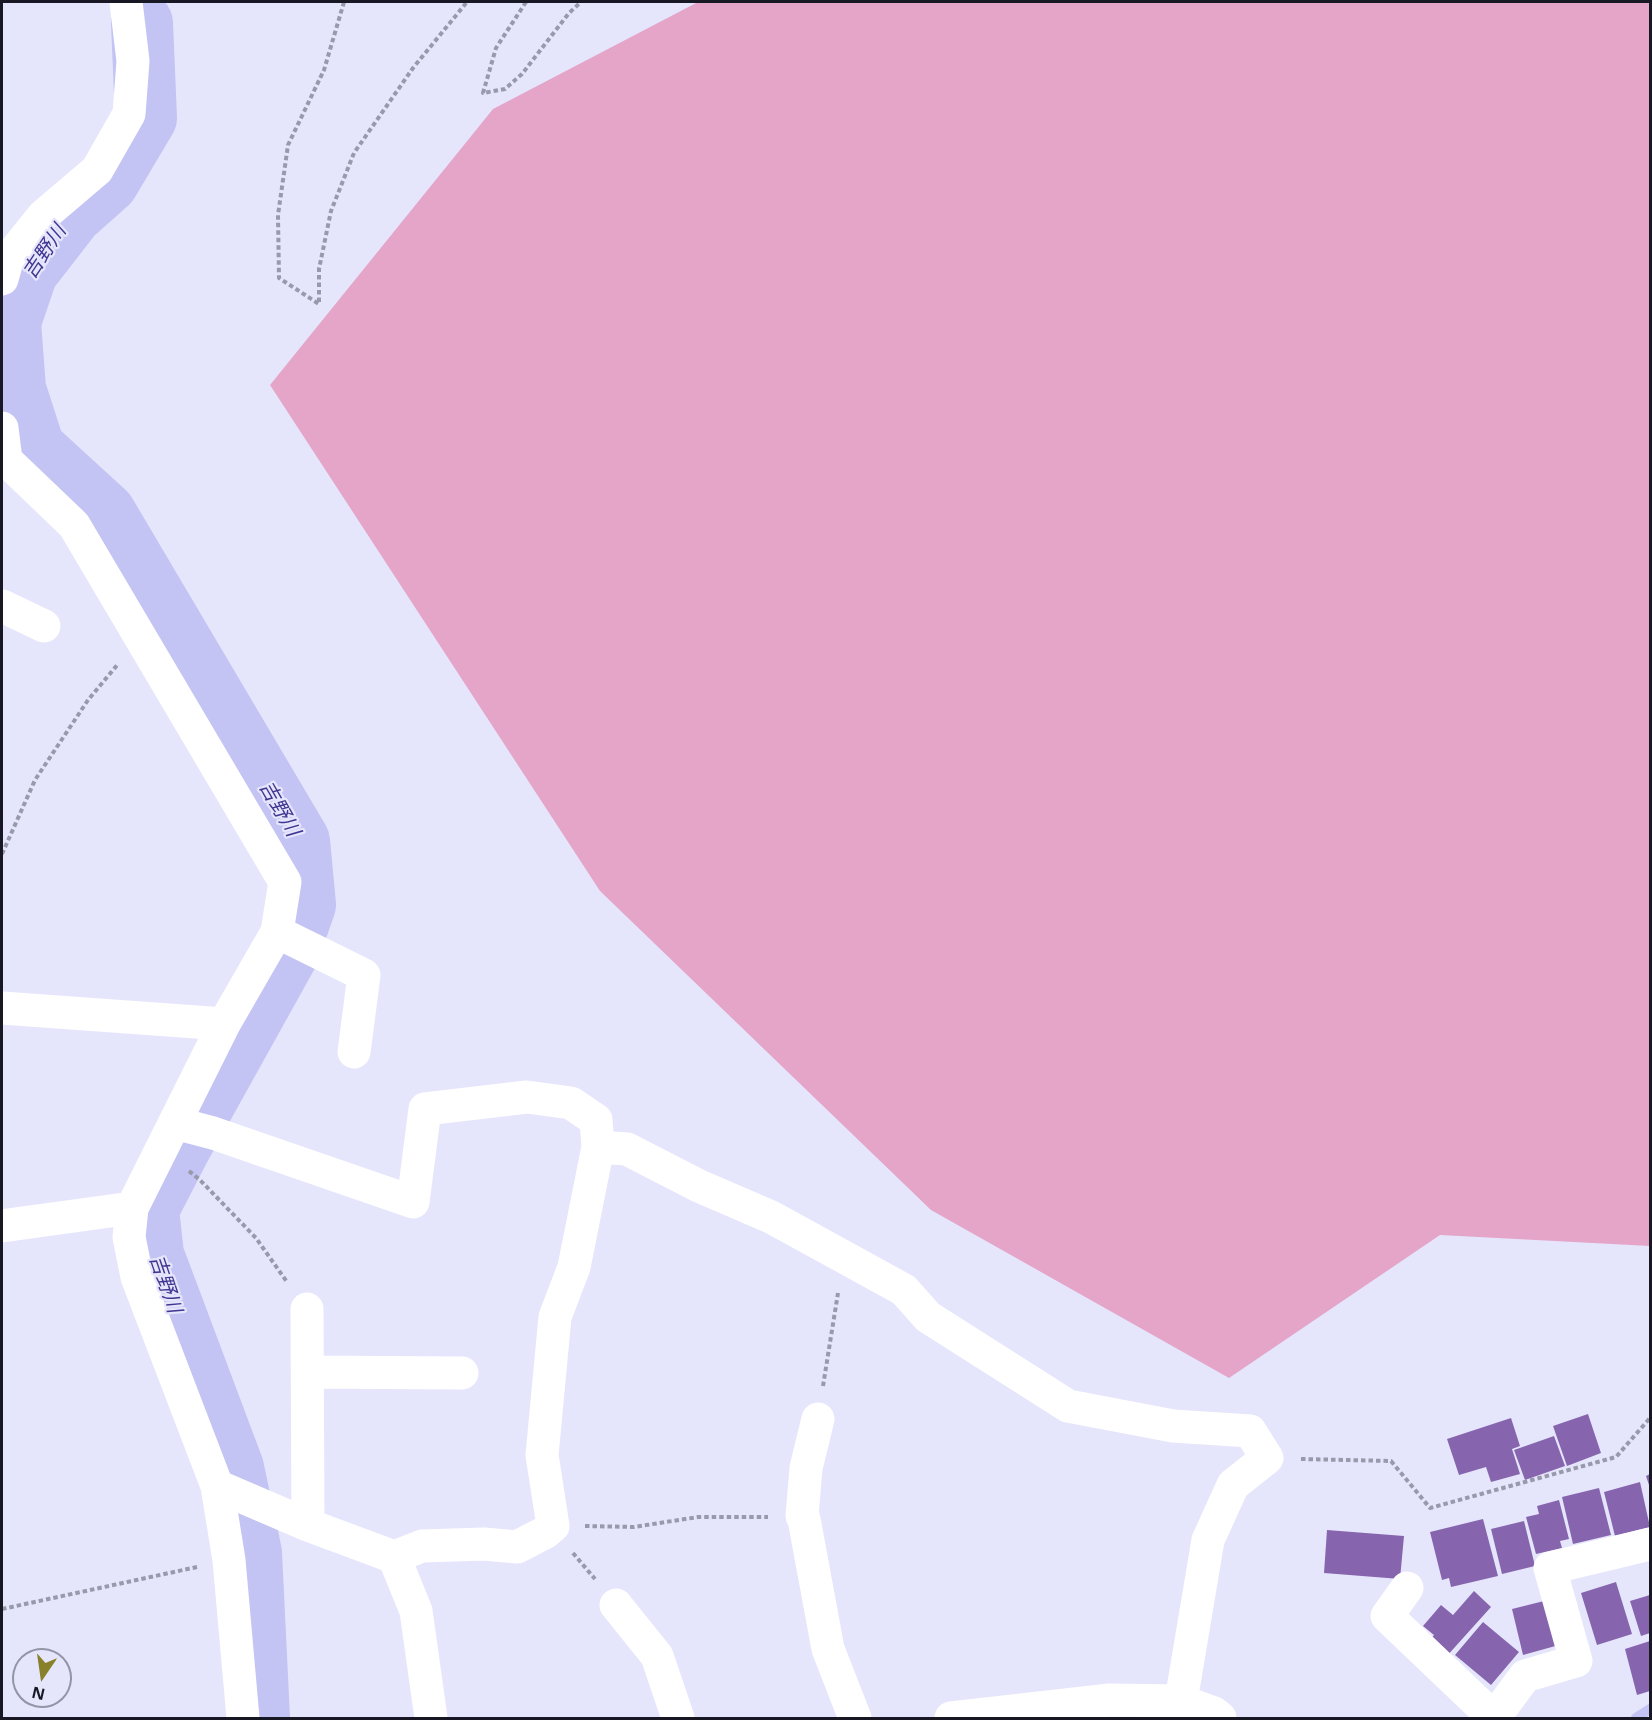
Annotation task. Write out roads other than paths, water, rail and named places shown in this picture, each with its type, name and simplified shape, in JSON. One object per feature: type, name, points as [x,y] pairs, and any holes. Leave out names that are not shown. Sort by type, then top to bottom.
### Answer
[{"type":"street","points":[[2,279],[7,261],[44,216],[96,170],[129,114],[134,61],[126,2]]},
{"type":"street","points":[[2,428],[4,476],[74,525],[285,882],[277,932],[224,1024],[132,1208],[129,1237],[137,1277],[232,1492],[229,1560],[243,1719]]},
{"type":"street","points":[[2,606],[44,626]]},
{"type":"street","points":[[277,932],[364,975],[354,1052]]},
{"type":"street","points":[[2,1008],[224,1024]]},
{"type":"street","points":[[175,1123],[213,1133],[413,1202],[425,1109],[527,1097],[571,1102],[596,1119],[598,1147],[574,1267],[555,1317],[542,1455],[547,1530],[517,1547],[484,1544],[422,1546],[394,1557],[308,1526],[232,1492]]},
{"type":"street","points":[[598,1147],[627,1149],[699,1186],[771,1217],[904,1290],[928,1317],[1068,1406],[1173,1426],[1250,1431],[1267,1458],[1233,1485],[1208,1540],[1181,1701]]},
{"type":"street","points":[[2,1226],[132,1208]]},
{"type":"street","points":[[307,1309],[308,1526]]},
{"type":"street","points":[[308,1372],[462,1372]]},
{"type":"street","points":[[818,1419],[806,1468],[802,1516],[828,1649],[855,1719]]},
{"type":"street","points":[[1407,1588],[1387,1616],[1494,1719],[1525,1676],[1576,1661],[1550,1568],[1650,1544]]},
{"type":"street","points":[[394,1557],[416,1611],[431,1719]]},
{"type":"street","points":[[616,1605],[657,1656],[678,1719]]},
{"type":"street","points":[[951,1719],[1110,1700],[1181,1701],[1214,1713],[1220,1719]]},
{"type":"waterway","name":"吉野川","points":[[142,23],[146,118],[108,182],[72,214],[27,272],[10,322],[15,389],[34,448],[105,513],[299,841],[305,905],[288,953],[148,1209],[153,1255],[233,1468],[251,1553],[259,1718]]},
{"type":"waterway","points":[[1636,1718],[1650,1709]]}]
